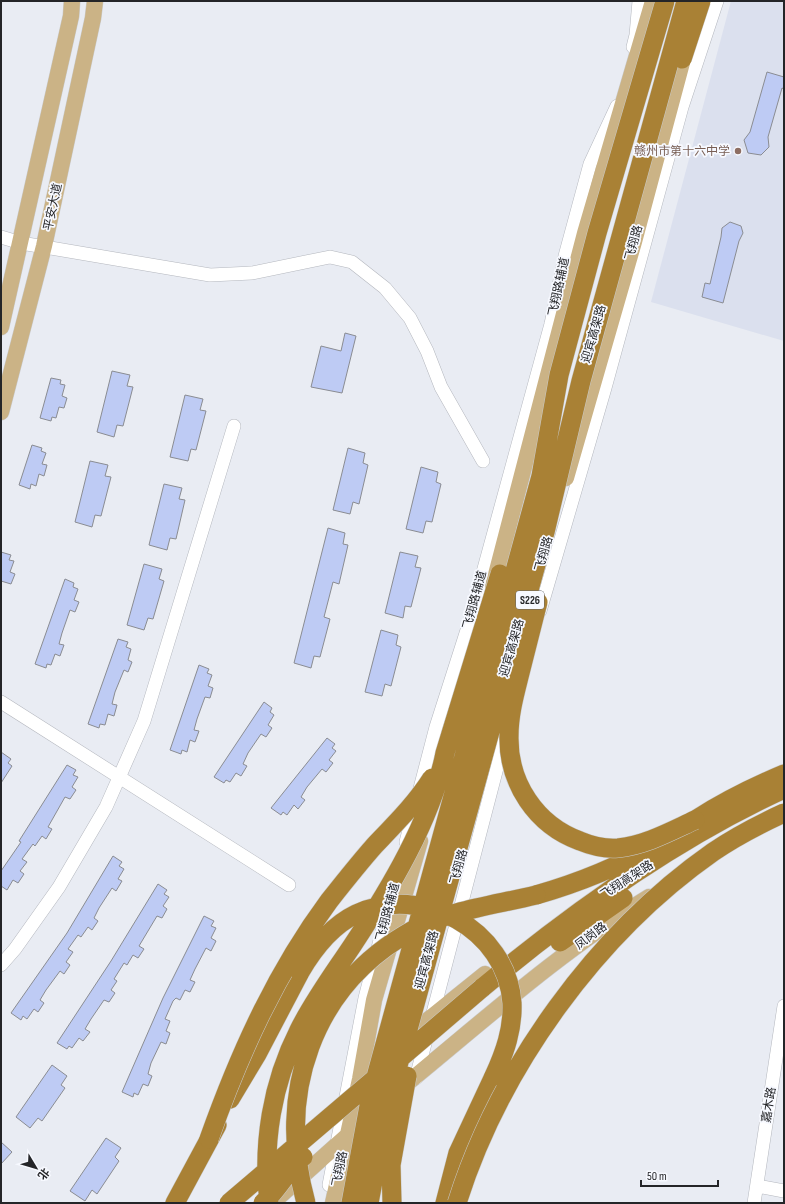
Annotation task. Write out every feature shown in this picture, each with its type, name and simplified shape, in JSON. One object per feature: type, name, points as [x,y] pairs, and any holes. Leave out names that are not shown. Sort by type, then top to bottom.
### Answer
[{"type":"highway","points":[[597,233],[653,1]]},
{"type":"highway","name":"迎宾高架路","points":[[351,1203],[371,1095],[541,476],[559,375],[597,233],[665,1]]},
{"type":"highway","name":"迎宾高架路","points":[[369,1203],[388,1102],[461,840],[544,532],[581,381],[686,1]]},
{"type":"highway","points":[[621,238],[701,1]]},
{"type":"highway","points":[[270,1203],[267,1156],[270,1122],[277,1087],[288,1052],[311,1006],[386,892],[423,818],[441,775],[445,754],[516,525],[559,375]]},
{"type":"highway","points":[[581,381],[556,536],[513,702],[509,735],[513,771],[524,795],[543,819],[570,838],[602,848],[618,848],[656,839],[695,820],[754,787],[784,774]]},
{"type":"highway","points":[[209,1139],[244,1048],[265,1005],[288,964],[315,921],[339,889],[428,784],[445,754]]},
{"type":"highway","name":"飞翔高架路","points":[[486,993],[535,945],[593,902],[714,825],[784,789]]},
{"type":"highway","name":"飞翔高架路","points":[[486,993],[602,912],[681,860],[724,834],[784,802]]},
{"type":"highway","points":[[458,1203],[478,1146],[511,1079],[547,1023],[593,963],[640,913],[688,871],[727,844],[784,813]]},
{"type":"highway","points":[[306,1203],[296,1158],[294,1134],[298,1084],[312,1041],[330,1008],[351,980],[366,965],[394,942],[420,927],[438,919],[536,895],[594,876],[657,845],[695,820]]},
{"type":"highway","points":[[392,1203],[391,1165],[407,1084],[454,906],[461,840]]},
{"type":"highway","points":[[175,1203],[231,1097],[257,1054],[300,972],[319,942],[343,922],[357,914],[376,907],[404,904],[429,907],[460,920],[484,940],[502,967],[512,1002],[511,1023],[506,1046],[458,1153],[445,1203]]},
{"type":"highway","points":[[249,1203],[486,993]]},
{"type":"highway","points":[[229,1203],[486,993]]},
{"type":"highway","points":[[263,1203],[274,1193],[293,1165]]},
{"type":"main road","name":"平安大道","points":[[1,327],[71,16],[72,1]]},
{"type":"main road","name":"平安大道","points":[[1,412],[44,246],[93,18],[95,1]]},
{"type":"main road","name":"飞翔路","points":[[333,1203],[342,1141],[360,1079],[374,1000],[482,626],[583,240],[653,1]]},
{"type":"main road","name":"飞翔路","points":[[376,1203],[407,1084],[418,1026],[520,636],[611,325],[669,114],[698,1]]},
{"type":"main road","points":[[219,1203],[418,1026],[518,948],[597,891],[682,837],[784,779]]},
{"type":"main road","name":"凤岗路","points":[[270,1203],[407,1084],[533,979],[615,918],[751,835],[784,820]]},
{"type":"street","name":"飞翔路辅道","points":[[326,1203],[342,1141],[347,1090],[365,998],[434,735],[468,627],[549,332],[565,256],[590,164],[618,104],[636,35],[639,1]]},
{"type":"street","points":[[388,1203],[407,1084],[432,1016],[532,638],[605,388],[682,108],[717,1]]},
{"type":"street","points":[[1,237],[21,242],[210,275],[252,273],[330,257],[352,262],[385,288],[410,318],[427,351],[441,387],[483,461]]},
{"type":"street","points":[[1,965],[15,949],[59,887],[106,807],[144,721],[234,426]]},
{"type":"street","points":[[1,702],[288,885]]},
{"type":"street","name":"嘉木路","points":[[754,1203],[784,1006]]},
{"type":"street","points":[[757,1186],[784,1191]]},
{"type":"shaded area","name":"赣州市第十六中学","points":[[731,1],[784,1],[784,341],[651,302]]},
{"type":"building","points":[[767,72],[784,77],[784,89],[782,88],[768,137],[769,147],[761,155],[748,153],[744,140],[750,132]]},
{"type":"building","points":[[730,222],[741,226],[743,233],[739,241],[723,303],[702,297],[705,283],[710,284],[722,228]]},
{"type":"building","points":[[345,333],[356,336],[342,393],[311,387],[321,346],[341,351]]},
{"type":"building","points":[[112,371],[130,375],[127,386],[133,387],[123,426],[117,425],[114,437],[97,432]]},
{"type":"building","points":[[51,378],[61,380],[60,384],[65,385],[62,396],[67,398],[64,408],[59,407],[56,418],[52,417],[51,421],[40,418]]},
{"type":"building","points":[[185,395],[203,399],[200,410],[206,411],[196,450],[191,449],[188,461],[170,457]]},
{"type":"building","points":[[32,445],[42,448],[41,451],[46,453],[42,464],[47,465],[44,476],[39,474],[36,486],[31,484],[30,489],[19,485]]},
{"type":"building","points":[[348,448],[365,453],[363,463],[368,465],[359,504],[353,502],[350,514],[333,510]]},
{"type":"building","points":[[90,461],[108,465],[105,476],[111,477],[101,516],[95,515],[92,527],[75,522]]},
{"type":"building","points":[[421,467],[438,472],[436,482],[441,484],[432,522],[426,521],[423,533],[406,529]]},
{"type":"building","points":[[164,484],[182,488],[179,499],[185,500],[176,539],[170,538],[167,550],[149,545]]},
{"type":"building","points":[[328,528],[345,533],[343,544],[348,545],[339,584],[333,582],[324,617],[330,619],[320,657],[314,656],[311,668],[294,663]]},
{"type":"building","points":[[1,552],[11,555],[9,560],[14,561],[10,572],[15,574],[11,584],[1,581]]},
{"type":"building","points":[[400,552],[418,556],[415,567],[421,568],[411,607],[405,606],[403,618],[385,613]]},
{"type":"building","points":[[144,564],[162,569],[159,579],[164,581],[153,619],[148,618],[144,630],[127,625]]},
{"type":"building","points":[[65,579],[74,583],[73,587],[78,589],[74,600],[79,602],[75,612],[70,610],[59,644],[64,645],[60,656],[55,654],[51,665],[47,664],[46,668],[35,664]]},
{"type":"building","points":[[381,630],[398,635],[396,645],[401,647],[391,686],[385,684],[382,696],[365,692]]},
{"type":"building","points":[[118,639],[128,642],[126,647],[131,649],[128,660],[132,662],[128,672],[124,670],[115,692],[112,704],[117,705],[114,716],[108,714],[105,725],[100,724],[99,728],[88,724]]},
{"type":"building","points":[[199,665],[209,669],[207,673],[212,675],[208,686],[213,688],[210,698],[205,697],[197,719],[194,730],[199,731],[195,742],[190,740],[187,752],[182,750],[181,754],[170,750]]},
{"type":"building","points":[[264,702],[272,708],[270,712],[274,715],[268,725],[272,728],[266,737],[261,734],[248,753],[243,764],[247,766],[241,776],[236,773],[230,782],[226,780],[224,783],[214,777]]},
{"type":"building","points":[[327,738],[335,744],[332,748],[336,751],[329,760],[333,763],[326,772],[322,769],[307,787],[301,797],[305,800],[298,809],[294,805],[287,815],[283,812],[281,815],[271,808]]},
{"type":"building","points":[[1,752],[11,759],[8,763],[12,766],[1,783]]},
{"type":"building","points":[[67,765],[76,770],[73,775],[78,777],[72,787],[76,790],[70,799],[65,797],[48,827],[52,829],[46,839],[42,836],[35,846],[33,844],[22,859],[27,862],[20,871],[24,874],[18,883],[13,880],[7,890],[1,886],[1,871],[21,842],[19,841]]},
{"type":"building","points":[[113,856],[122,862],[119,866],[124,869],[118,879],[122,881],[116,891],[112,888],[99,908],[94,918],[98,921],[92,930],[88,927],[81,937],[78,935],[68,949],[73,952],[66,962],[70,965],[64,974],[60,971],[46,990],[40,1000],[44,1003],[38,1012],[34,1009],[27,1019],[23,1016],[21,1020],[11,1013],[67,933]]},
{"type":"building","points":[[158,884],[167,890],[164,894],[169,897],[163,906],[167,909],[162,918],[157,916],[139,946],[144,949],[138,958],[133,955],[127,965],[124,963],[114,979],[117,981],[111,990],[115,993],[109,1002],[104,1000],[85,1029],[90,1032],[83,1041],[79,1038],[72,1048],[69,1046],[67,1049],[57,1043],[111,961]]},
{"type":"building","points":[[204,916],[214,921],[211,926],[216,928],[211,938],[216,941],[211,951],[206,948],[195,969],[190,980],[195,982],[190,992],[185,990],[180,1000],[176,998],[173,1001],[165,1019],[170,1021],[166,1031],[170,1033],[166,1044],[161,1042],[151,1063],[148,1074],[152,1076],[148,1086],[143,1084],[138,1095],[134,1093],[133,1097],[122,1092],[163,998]]},
{"type":"building","points":[[52,1065],[67,1076],[61,1085],[65,1088],[42,1121],[38,1118],[30,1128],[16,1117]]},
{"type":"building","points":[[106,1138],[121,1148],[115,1157],[119,1161],[97,1194],[92,1190],[85,1201],[70,1191]]},
{"type":"building","points":[[1,1142],[12,1152],[1,1164]]},
{"type":"place","name":"赣州市第十六中学","points":[[738,151]]}]
